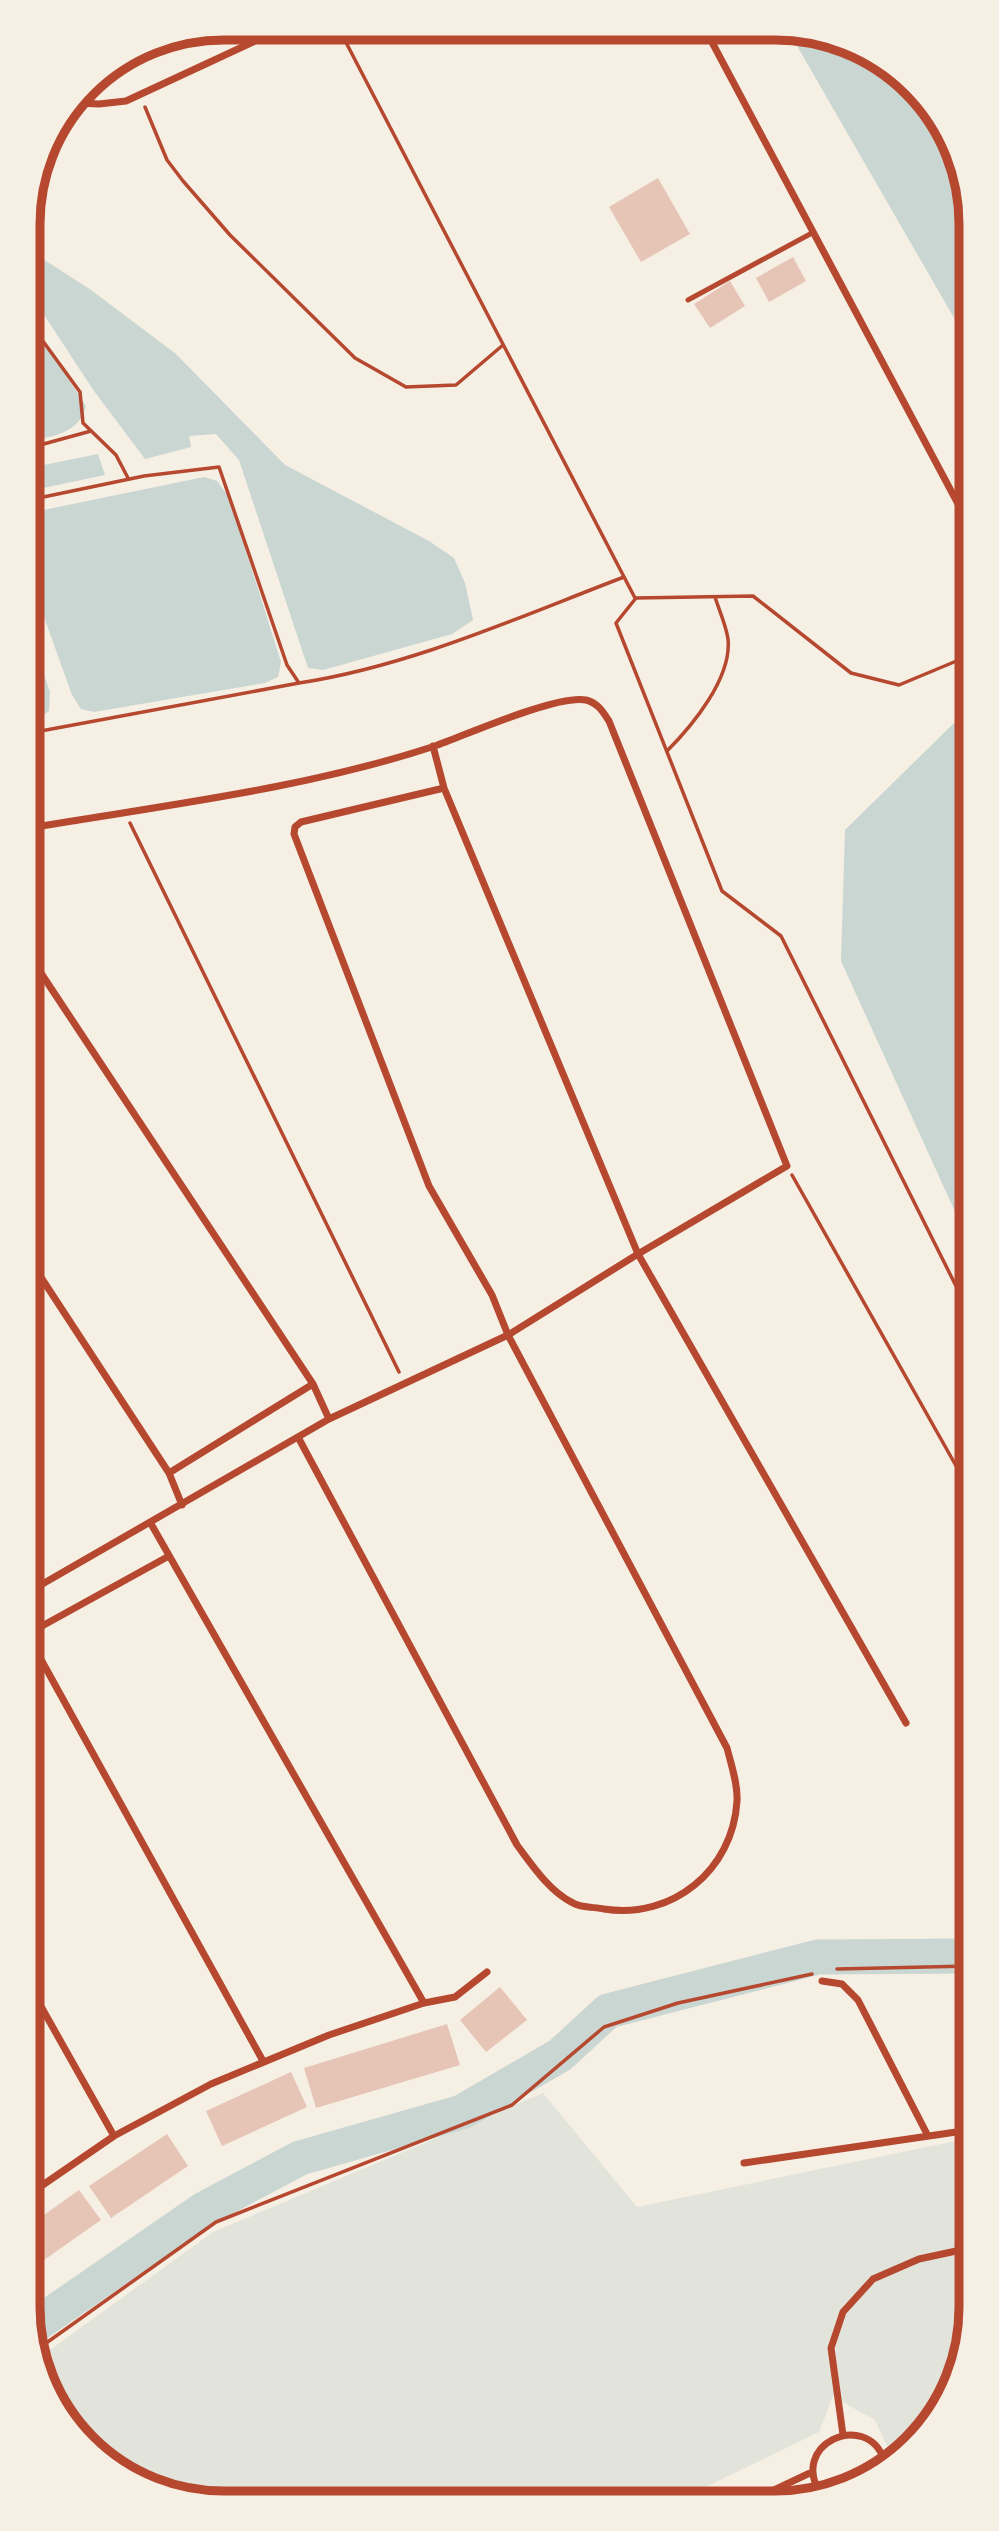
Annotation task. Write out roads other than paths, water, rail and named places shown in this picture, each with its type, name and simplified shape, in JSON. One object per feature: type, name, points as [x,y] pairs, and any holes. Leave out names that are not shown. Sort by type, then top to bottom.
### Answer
[{"type":"street","points":[[86,103],[99,104],[140,96],[258,40]]},
{"type":"street","points":[[711,40],[959,506]]},
{"type":"street","points":[[40,1585],[329,1419],[508,1335],[787,1166],[609,721],[600,707],[587,700],[560,702],[433,746],[327,777],[41,826]]},
{"type":"street","points":[[433,746],[444,788],[638,1254],[906,1723]]},
{"type":"street","points":[[298,1437],[517,1845],[540,1875],[573,1904],[625,1912],[669,1903],[704,1878],[728,1841],[737,1799],[727,1748],[508,1335],[492,1295],[429,1186],[294,834],[295,827],[301,822],[444,788]]},
{"type":"street","points":[[41,973],[313,1384],[329,1419]]},
{"type":"street","points":[[40,1275],[169,1473],[182,1505]]},
{"type":"street","points":[[169,1473],[313,1384]]},
{"type":"street","points":[[150,1522],[424,2003]]},
{"type":"street","points":[[40,1628],[169,1556]]},
{"type":"street","points":[[40,1658],[263,2061]]},
{"type":"street","points":[[40,2187],[114,2136],[199,2090],[263,2061],[424,2003],[455,1997],[487,1972]]},
{"type":"street","points":[[822,1981],[842,1984],[858,2000],[928,2136]]},
{"type":"street","points":[[40,2005],[114,2136]]},
{"type":"street","points":[[744,2163],[958,2132]]},
{"type":"street","points":[[843,2435],[831,2348],[843,2312],[873,2279],[919,2259],[958,2251]]},
{"type":"street","points":[[817,2485],[812,2472],[817,2452],[824,2444],[843,2435],[866,2438],[875,2445],[882,2456]]},
{"type":"street","points":[[772,2491],[812,2472]]},
{"type":"lane","points":[[688,300],[812,233]]},
{"type":"waterway","points":[[41,2321],[204,2209],[300,2158],[462,2112],[560,2055],[608,2011],[818,1957],[958,1956]]}]
